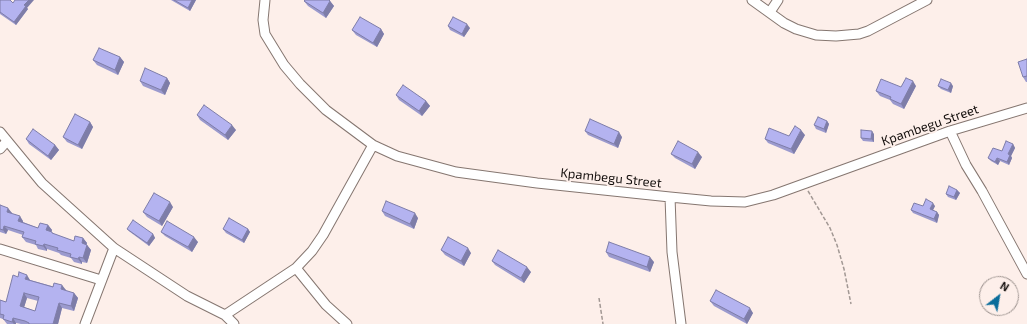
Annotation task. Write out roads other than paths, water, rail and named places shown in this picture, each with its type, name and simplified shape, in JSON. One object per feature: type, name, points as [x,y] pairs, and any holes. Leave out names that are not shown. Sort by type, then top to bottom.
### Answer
[{"type":"street","name":"Kpambegu Street","points":[[265,0],[263,20],[265,34],[284,65],[300,84],[326,110],[373,146],[397,156],[456,172],[537,183],[670,197],[711,201],[745,202],[756,200],[804,184],[950,131],[1027,108]]},
{"type":"street","points":[[752,0],[784,23],[804,32],[816,35],[848,35],[868,31],[927,0]]},
{"type":"street","points":[[770,12],[778,0]]},
{"type":"street","points":[[950,131],[966,165],[982,191],[1027,274]]},
{"type":"street","points":[[0,132],[42,183],[114,248],[187,296],[225,315],[234,324]]},
{"type":"street","points":[[0,149],[7,141]]},
{"type":"street","points":[[225,315],[296,268],[312,251],[323,235],[373,146]]},
{"type":"street","points":[[670,197],[672,252],[681,324]]},
{"type":"street","points":[[85,324],[100,280],[114,248]]},
{"type":"street","points":[[0,249],[100,280]]},
{"type":"street","points":[[296,268],[326,305],[347,324]]}]
